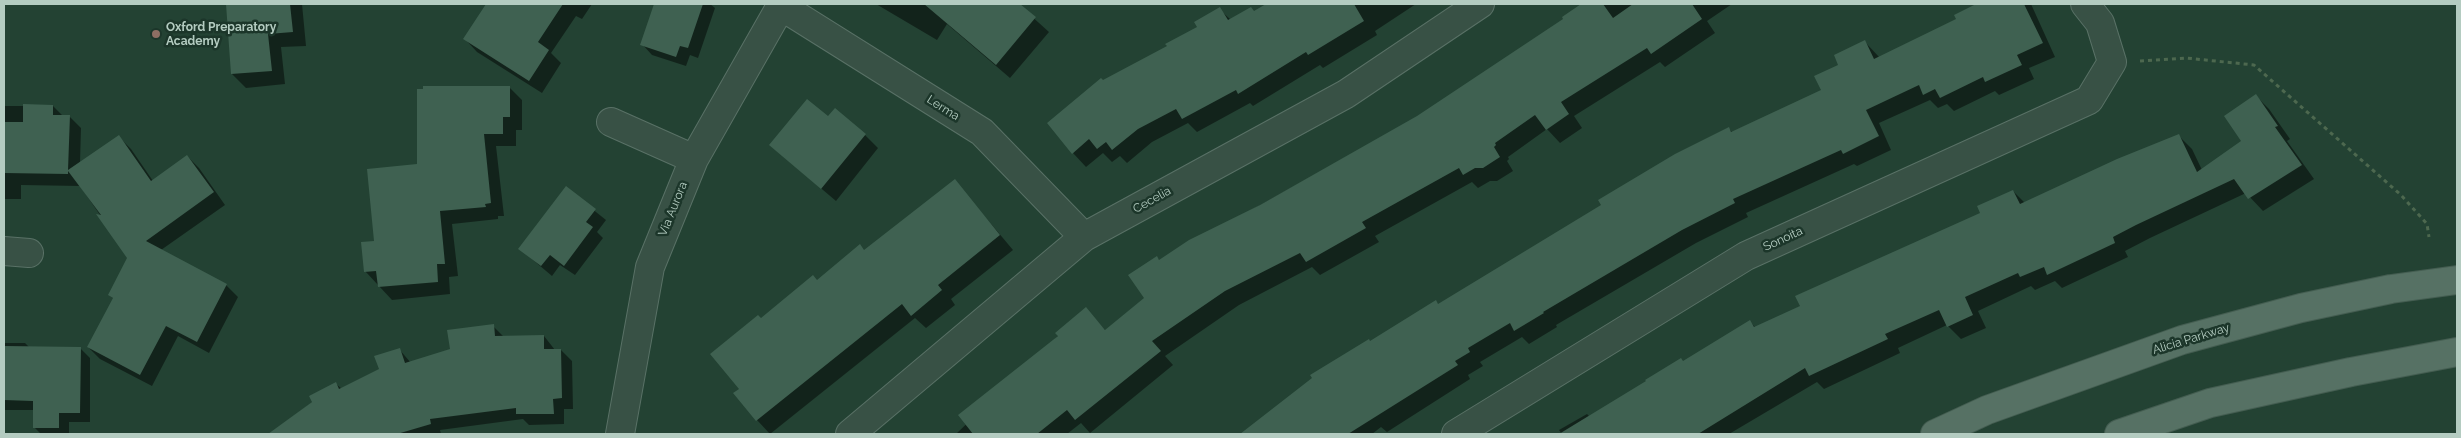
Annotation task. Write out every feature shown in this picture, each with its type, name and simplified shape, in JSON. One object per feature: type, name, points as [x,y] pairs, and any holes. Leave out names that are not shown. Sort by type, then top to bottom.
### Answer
[{"type":"main road","name":"Alicia Parkway","points":[[1935,434],[1987,410],[2182,340],[2301,308],[2391,289],[2457,280]]},
{"type":"main road","points":[[2119,434],[2210,404],[2351,372],[2457,352]]},
{"type":"street","name":"Cecelia","points":[[850,434],[1084,237],[1346,94],[1480,4]]},
{"type":"street","points":[[2085,4],[2100,23],[2112,62]]},
{"type":"street","name":"Lerma","points":[[782,5],[982,132],[1084,237]]},
{"type":"street","name":"Via Aurora","points":[[620,434],[650,267],[694,159],[782,5]]},
{"type":"street","name":"Sonoita","points":[[1456,434],[1746,256],[2089,100],[2112,62]]},
{"type":"street","points":[[611,122],[694,159]]},
{"type":"path","points":[[2112,62],[2186,58],[2254,65],[2402,195],[2427,224],[2429,237]]},
{"type":"building","points":[[226,4],[290,4],[293,32],[268,34],[272,71],[231,74]]},
{"type":"building","points":[[486,4],[563,4],[538,42],[549,50],[529,81],[463,39]]},
{"type":"building","points":[[654,4],[703,4],[688,48],[680,46],[676,57],[640,45]]},
{"type":"building","points":[[924,4],[1020,4],[1036,17],[996,65]]},
{"type":"building","points":[[1266,4],[1354,4],[1364,21],[1308,55],[1306,52],[1238,94],[1236,90],[1182,119],[1176,109],[1138,129],[1112,150],[1106,142],[1097,149],[1089,139],[1072,154],[1047,123],[1101,78],[1103,80],[1167,46],[1165,44],[1197,27],[1194,22],[1220,7],[1228,20],[1251,7],[1254,11]]},
{"type":"building","points":[[1581,4],[1603,4],[1613,18],[1633,4],[1692,4],[1702,19],[1651,54],[1647,48],[1561,102],[1569,114],[1546,130],[1535,115],[1495,143],[1494,147],[1500,157],[1483,168],[1475,168],[1463,175],[1459,168],[1362,222],[1366,228],[1306,262],[1300,253],[1225,291],[1152,341],[1161,351],[1075,420],[1067,410],[1037,434],[973,434],[958,415],[1058,336],[1055,333],[1086,307],[1105,330],[1144,298],[1128,275],[1157,256],[1159,260],[1189,240],[1260,205],[1417,116],[1563,19],[1562,17]]},
{"type":"building","points":[[1976,4],[2024,4],[2043,43],[2017,55],[2022,65],[1985,82],[1983,77],[1940,98],[1935,89],[1923,95],[1919,85],[1866,110],[1879,136],[1843,154],[1841,150],[1733,199],[1735,203],[1682,230],[1514,331],[1510,323],[1468,348],[1470,352],[1455,361],[1458,365],[1348,434],[1240,434],[1312,378],[1310,375],[1436,300],[1438,304],[1601,205],[1598,200],[1675,154],[1729,127],[1731,132],[1821,90],[1814,76],[1838,65],[1834,55],[1865,40],[1874,59],[1956,19],[1954,15]]},
{"type":"building","points":[[423,86],[510,86],[510,117],[503,117],[503,134],[484,134],[491,203],[485,204],[486,207],[440,211],[445,264],[437,264],[438,282],[378,287],[376,271],[364,272],[361,242],[374,241],[367,169],[417,164],[417,89],[423,89]]},
{"type":"building","points":[[2256,94],[2278,126],[2275,127],[2302,165],[2248,199],[2234,179],[2136,225],[2113,237],[2115,243],[2047,275],[2044,267],[2020,277],[2018,273],[1965,297],[1973,315],[1947,327],[1939,310],[1885,334],[1888,339],[1809,376],[1805,368],[1698,434],[1559,434],[1681,358],[1683,361],[1750,320],[1754,327],[1800,306],[1795,296],[1980,213],[1977,206],[2013,190],[2020,204],[2117,159],[2179,134],[2197,172],[2241,141],[2224,116]]},
{"type":"building","points":[[807,99],[828,116],[835,108],[866,134],[821,189],[769,145]]},
{"type":"building","points":[[23,104],[53,105],[53,115],[70,115],[68,170],[119,135],[151,181],[187,155],[214,192],[146,241],[227,284],[197,342],[166,326],[140,375],[87,347],[113,298],[108,295],[127,258],[96,214],[101,215],[68,171],[68,174],[4,173],[4,122],[23,122]]},
{"type":"building","points":[[955,179],[1000,235],[938,285],[942,290],[911,316],[902,304],[756,421],[733,393],[739,389],[710,354],[758,315],[761,318],[813,275],[817,280],[860,244],[864,250]]},
{"type":"building","points":[[566,186],[596,209],[586,222],[593,227],[564,266],[550,255],[541,266],[518,249]]},
{"type":"building","points":[[494,324],[495,336],[544,335],[544,349],[561,349],[562,398],[553,399],[554,414],[516,414],[516,408],[430,419],[431,424],[397,434],[268,434],[312,402],[309,396],[336,382],[339,389],[379,369],[374,356],[400,348],[405,363],[450,349],[447,330]]},
{"type":"building","points":[[4,346],[81,347],[80,413],[59,413],[59,428],[33,428],[33,401],[4,400]]},
{"type":"place","name":"Oxford Preparatory Academy","points":[[156,34]]}]
